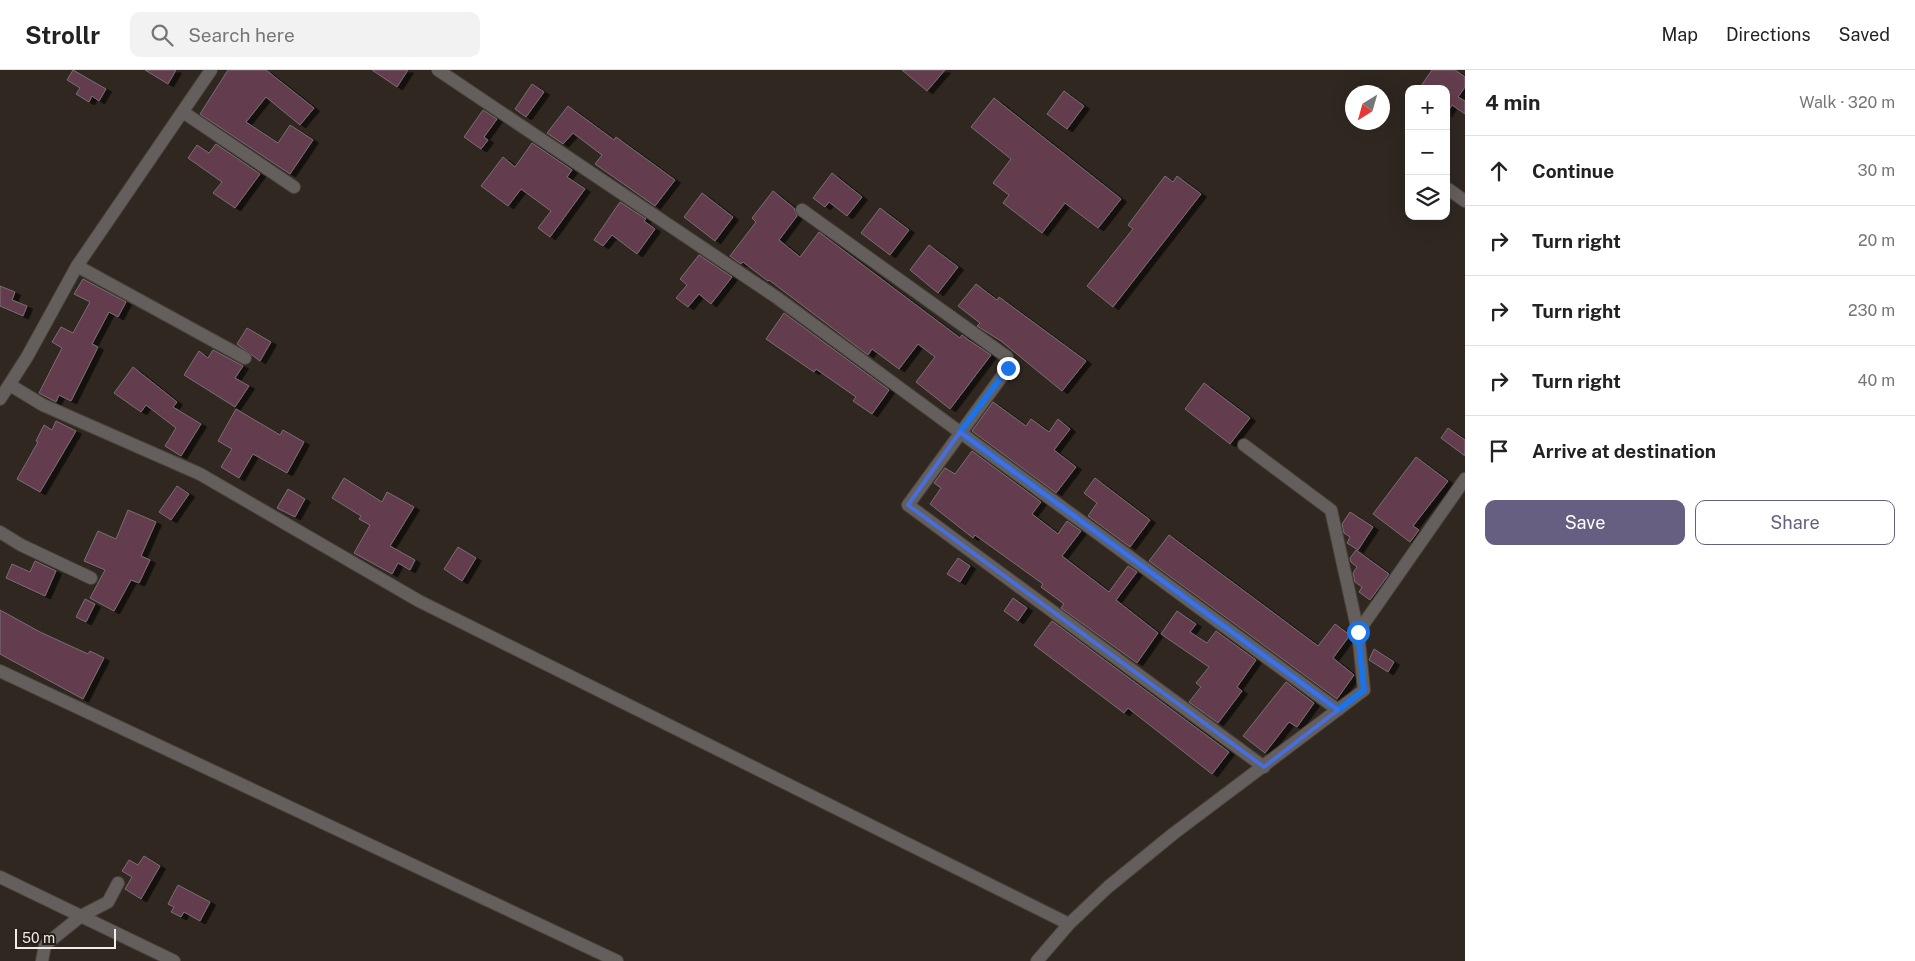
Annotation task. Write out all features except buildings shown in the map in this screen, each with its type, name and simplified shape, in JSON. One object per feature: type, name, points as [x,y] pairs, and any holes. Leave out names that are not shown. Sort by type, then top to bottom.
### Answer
[{"type":"street","points":[[0,399],[10,385],[77,266],[211,70]]},
{"type":"street","points":[[438,70],[776,297],[1338,710]]},
{"type":"street","points":[[183,112],[294,187]]},
{"type":"street","points":[[1450,190],[1465,200]]},
{"type":"street","points":[[802,210],[1007,357],[1008,368],[908,505],[1264,767]]},
{"type":"street","points":[[77,266],[245,358]]},
{"type":"street","points":[[10,385],[43,405],[200,474],[420,601],[1069,924]]},
{"type":"street","points":[[1037,961],[1069,924],[1108,887],[1173,834],[1364,690],[1358,632],[1331,510],[1244,445]]},
{"type":"street","points":[[1358,632],[1465,479]]},
{"type":"street","points":[[0,532],[21,545],[91,578]]},
{"type":"street","points":[[0,671],[617,961]]},
{"type":"street","points":[[0,877],[174,961]]},
{"type":"street","points":[[42,961],[45,945],[81,916],[108,902],[118,882]]},
{"type":"highlighted area","points":[[960,432],[1338,710],[1264,767],[908,505]]},
{"type":"route","points":[[1008,368],[960,432],[1338,710],[1364,690],[1358,632]]}]
